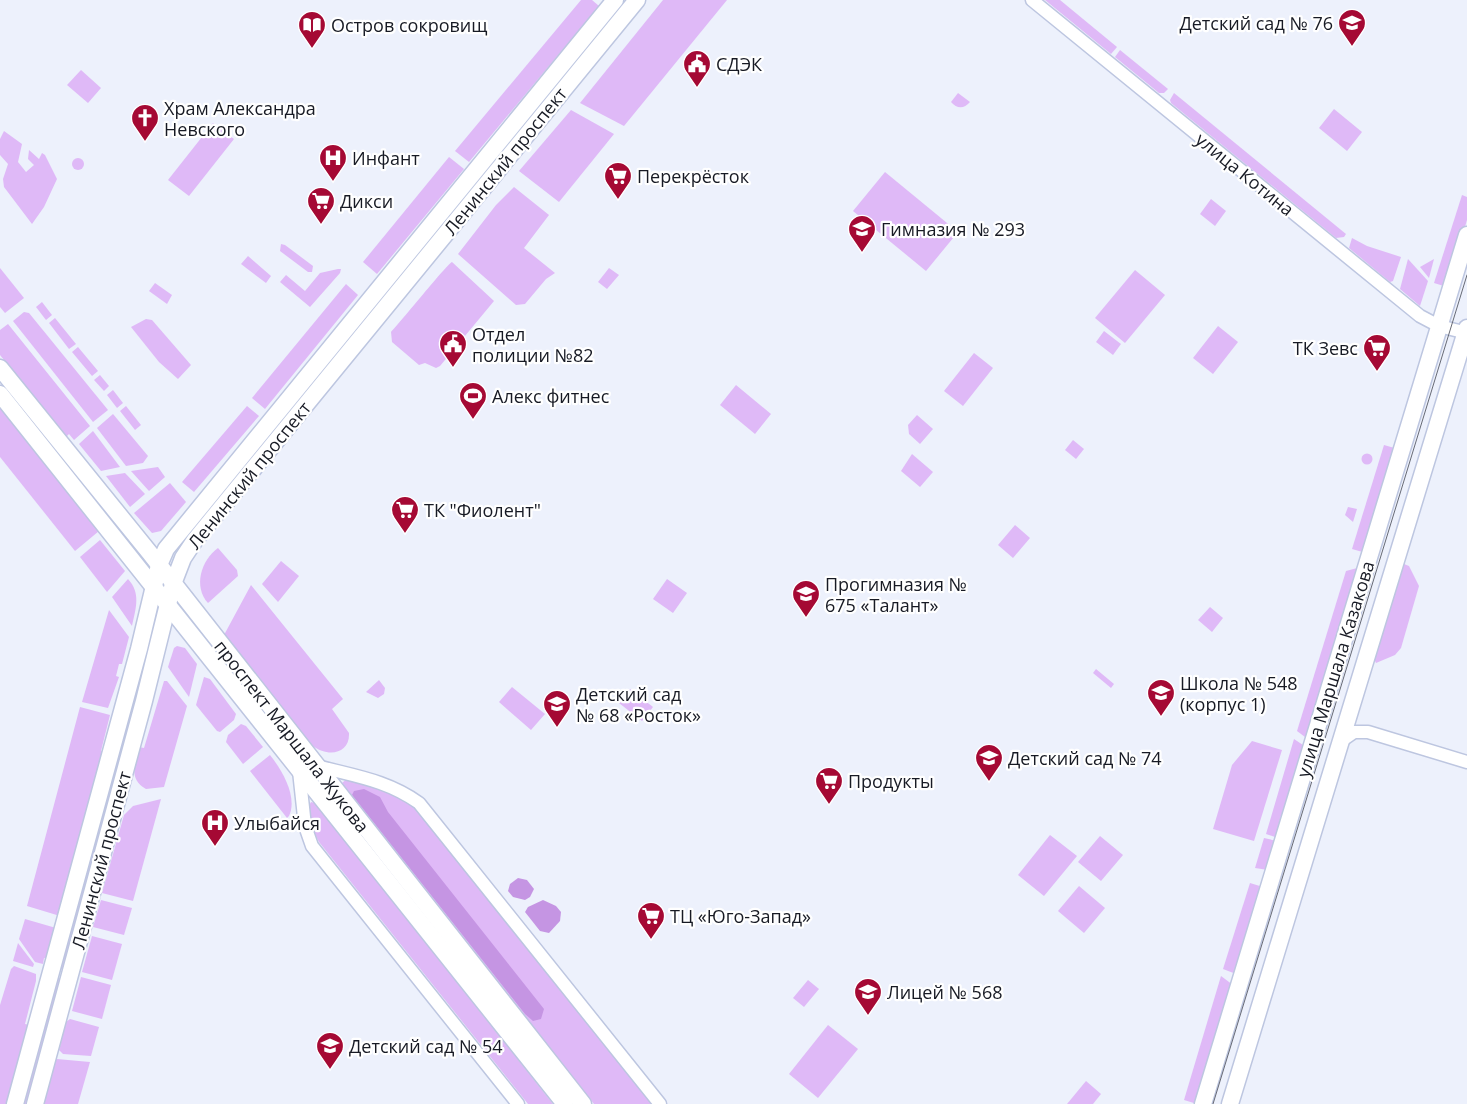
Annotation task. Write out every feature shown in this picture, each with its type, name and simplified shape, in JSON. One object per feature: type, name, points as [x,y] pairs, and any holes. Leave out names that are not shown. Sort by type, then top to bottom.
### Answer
[{"type":"main road","name":"Ленинский проспект","points":[[15,1104],[139,648],[159,565],[166,549],[615,0]]},
{"type":"main road","name":"Ленинский проспект","points":[[35,1104],[169,605],[173,584],[183,558],[195,540],[636,0]]},
{"type":"main road","name":"улица Маршала Казакова","points":[[1203,1104],[1467,235]]},
{"type":"main road","name":"улица Маршала Казакова","points":[[1230,1104],[1466,331]]},
{"type":"main road","name":"проспект Маршала Жукова","points":[[0,368],[159,565],[584,1104]]},
{"type":"main road","name":"проспект Маршала Жукова","points":[[0,394],[565,1104]]},
{"type":"street","name":"улица Котина","points":[[1032,0],[1420,316],[1440,326],[1466,331]]},
{"type":"street","points":[[1350,710],[1357,723],[1368,732]]},
{"type":"street","points":[[1341,741],[1354,732],[1368,732],[1467,762]]},
{"type":"street","points":[[317,766],[384,783],[401,790],[419,803],[660,1104]]},
{"type":"street","points":[[299,771],[305,826],[312,846],[518,1104]]},
{"type":"shaded area","points":[[581,0],[592,0],[599,6],[469,162],[455,151]]},
{"type":"shaded area","points":[[663,0],[727,0],[624,126],[580,103]]},
{"type":"shaded area","points":[[1045,0],[1060,0],[1117,47],[1111,54]]},
{"type":"shaded area","points":[[1120,50],[1168,89],[1164,93],[1159,93],[1115,57]]},
{"type":"shaded area","points":[[81,70],[101,88],[88,103],[67,85]]},
{"type":"shaded area","points":[[958,93],[970,102],[963,107],[953,104],[951,102]]},
{"type":"shaded area","points":[[1174,93],[1346,234],[1344,237],[1336,238],[1171,103],[1170,100]]},
{"type":"shaded area","points":[[1334,109],[1362,132],[1347,151],[1319,128]]},
{"type":"shaded area","points":[[571,110],[614,134],[559,202],[519,171]]},
{"type":"shaded area","points":[[213,123],[234,139],[189,196],[168,180]]},
{"type":"shaded area","points":[[4,131],[22,144],[18,162],[26,172],[34,165],[28,159],[29,150],[39,159],[42,153],[45,155],[57,179],[44,207],[32,224],[4,187],[3,179],[8,164],[0,155],[0,139]]},
{"type":"shaded area","points":[[449,157],[464,169],[377,274],[363,262]]},
{"type":"shaded area","points":[[76,158],[80,158],[84,164],[80,170],[76,170],[72,166],[72,162]]},
{"type":"shaded area","points":[[885,172],[958,232],[926,271],[853,211]]},
{"type":"shaded area","points":[[514,187],[549,215],[524,248],[555,273],[546,279],[525,304],[516,305],[458,254],[496,205]]},
{"type":"shaded area","points":[[1462,195],[1467,197],[1467,220],[1447,287],[1434,283]]},
{"type":"shaded area","points":[[1211,199],[1226,211],[1215,226],[1200,214]]},
{"type":"shaded area","points":[[1352,238],[1367,246],[1401,257],[1393,281],[1390,282],[1349,248]]},
{"type":"shaded area","points":[[281,244],[313,266],[312,272],[308,272],[280,251]]},
{"type":"shaded area","points":[[248,256],[271,276],[266,283],[241,264]]},
{"type":"shaded area","points":[[1408,259],[1428,281],[1420,306],[1400,289]]},
{"type":"shaded area","points":[[1434,259],[1429,278],[1420,267]]},
{"type":"shaded area","points":[[452,262],[494,301],[440,366],[436,368],[425,363],[419,365],[392,342],[391,332]]},
{"type":"shaded area","points":[[0,268],[24,298],[5,313],[0,307]]},
{"type":"shaded area","points":[[609,268],[619,275],[607,289],[598,282]]},
{"type":"shaded area","points":[[341,269],[340,273],[310,307],[280,282],[286,275],[305,291],[320,273]]},
{"type":"shaded area","points":[[1135,270],[1165,295],[1125,343],[1095,318]]},
{"type":"shaded area","points":[[155,283],[172,295],[167,304],[149,291]]},
{"type":"shaded area","points":[[346,284],[358,295],[265,409],[252,398]]},
{"type":"shaded area","points":[[42,302],[52,315],[46,320],[36,307]]},
{"type":"shaded area","points":[[24,312],[29,313],[108,410],[93,422],[13,321]]},
{"type":"shaded area","points":[[55,318],[76,344],[69,349],[49,323]]},
{"type":"shaded area","points":[[146,319],[152,320],[191,365],[178,379],[159,362],[131,327]]},
{"type":"shaded area","points":[[8,324],[90,426],[74,440],[69,434],[66,437],[0,355],[0,330]]},
{"type":"shaded area","points":[[1218,326],[1238,342],[1213,374],[1193,358]]},
{"type":"shaded area","points":[[1104,331],[1121,344],[1113,355],[1096,342]]},
{"type":"shaded area","points":[[78,347],[98,371],[92,376],[72,352]]},
{"type":"shaded area","points":[[974,353],[993,368],[963,406],[944,391]]},
{"type":"shaded area","points":[[100,375],[109,386],[104,391],[94,380]]},
{"type":"shaded area","points":[[736,385],[771,414],[755,434],[720,405]]},
{"type":"shaded area","points":[[113,390],[123,403],[117,408],[107,395]]},
{"type":"shaded area","points":[[126,406],[141,425],[135,430],[120,411]]},
{"type":"shaded area","points":[[247,406],[259,416],[194,492],[182,482]]},
{"type":"shaded area","points":[[0,407],[99,531],[75,551],[0,457]]},
{"type":"shaded area","points":[[113,414],[148,456],[143,463],[126,466],[97,428]]},
{"type":"shaded area","points":[[917,415],[933,429],[920,444],[909,434],[908,425]]},
{"type":"shaded area","points":[[93,431],[120,467],[101,471],[79,444]]},
{"type":"shaded area","points":[[1073,440],[1084,449],[1076,459],[1065,450]]},
{"type":"shaded area","points":[[1384,445],[1398,449],[1366,553],[1352,549]]},
{"type":"shaded area","points":[[912,454],[933,472],[920,487],[901,471]]},
{"type":"shaded area","points":[[1365,454],[1369,454],[1372,459],[1371,463],[1365,464],[1362,461],[1362,457]]},
{"type":"shaded area","points":[[158,467],[165,477],[149,491],[131,471]]},
{"type":"shaded area","points":[[125,473],[145,494],[130,507],[106,476]]},
{"type":"shaded area","points":[[170,483],[186,502],[161,531],[152,533],[134,513]]},
{"type":"shaded area","points":[[1348,507],[1357,509],[1353,522],[1345,515]]},
{"type":"shaded area","points":[[1015,525],[1030,538],[1013,558],[998,545]]},
{"type":"shaded area","points":[[100,540],[125,571],[107,592],[80,557]]},
{"type":"shaded area","points":[[218,548],[237,570],[238,576],[208,603],[203,597],[201,589],[201,574],[207,559]]},
{"type":"shaded area","points":[[281,561],[299,576],[278,602],[262,584]]},
{"type":"shaded area","points":[[1404,564],[1409,566],[1419,586],[1401,648],[1395,655],[1376,663],[1374,659]]},
{"type":"shaded area","points":[[1361,567],[1310,735],[1305,737],[1297,731],[1346,571]]},
{"type":"shaded area","points":[[128,579],[136,595],[136,607],[132,626],[112,597]]},
{"type":"shaded area","points":[[667,579],[687,593],[673,613],[653,599]]},
{"type":"shaded area","points":[[251,585],[343,699],[332,709],[349,733],[346,746],[342,750],[331,753],[319,750],[313,746],[224,635]]},
{"type":"shaded area","points":[[1210,607],[1223,618],[1212,632],[1198,620]]},
{"type":"shaded area","points":[[109,610],[129,637],[122,664],[119,664],[116,676],[119,677],[108,708],[82,702]]},
{"type":"shaded area","points":[[177,646],[185,648],[197,664],[189,697],[168,667],[174,648]]},
{"type":"shaded area","points":[[146,648],[150,649],[64,970],[60,969]]},
{"type":"shaded area","points":[[1096,669],[1114,684],[1111,688],[1093,673]]},
{"type":"shaded area","points":[[204,677],[210,679],[236,714],[234,720],[220,732],[217,731],[196,705]]},
{"type":"shaded area","points":[[379,680],[385,688],[384,694],[378,698],[366,692]]},
{"type":"shaded area","points":[[164,681],[167,681],[187,706],[164,787],[146,789],[140,785],[134,770],[139,747],[144,748]]},
{"type":"shaded area","points":[[512,687],[545,714],[531,730],[499,702]]},
{"type":"shaded area","points":[[630,689],[653,707],[642,721],[619,703]]},
{"type":"shaded area","points":[[80,707],[110,715],[101,751],[105,752],[60,916],[27,906]]},
{"type":"shaded area","points":[[241,724],[246,726],[263,747],[243,764],[226,742],[228,735]]},
{"type":"shaded area","points":[[1294,739],[1303,745],[1305,750],[1285,817],[1281,816],[1275,837],[1266,834]]},
{"type":"shaded area","points":[[1252,741],[1282,750],[1254,841],[1213,829],[1232,765]]},
{"type":"shaded area","points":[[270,755],[284,776],[290,792],[292,801],[287,818],[250,771]]},
{"type":"shaded area","points":[[348,778],[384,789],[417,806],[653,1104],[594,1104],[344,787],[342,783]]},
{"type":"shaded area","points":[[364,789],[380,797],[388,812],[544,1009],[541,1019],[533,1021],[525,1014],[352,795],[354,791]]},
{"type":"shaded area","points":[[161,799],[133,901],[102,893],[124,815],[133,806]]},
{"type":"shaded area","points":[[311,802],[315,803],[553,1104],[528,1104],[319,842],[309,817]]},
{"type":"shaded area","points":[[1050,835],[1077,856],[1044,896],[1018,875]]},
{"type":"shaded area","points":[[1100,836],[1123,855],[1101,881],[1078,862]]},
{"type":"shaded area","points":[[1264,838],[1277,841],[1268,870],[1255,868]]},
{"type":"shaded area","points":[[518,878],[527,880],[534,889],[530,897],[525,900],[513,897],[508,891],[510,884]]},
{"type":"shaded area","points":[[1250,883],[1263,887],[1236,974],[1223,969]]},
{"type":"shaded area","points":[[1079,886],[1105,908],[1084,933],[1058,911]]},
{"type":"shaded area","points":[[101,900],[132,908],[124,935],[93,927]]},
{"type":"shaded area","points":[[543,900],[556,906],[561,912],[560,921],[549,933],[540,931],[525,912],[528,907]]},
{"type":"shaded area","points":[[25,919],[56,928],[48,959],[44,958],[43,964],[35,962],[19,939]]},
{"type":"shaded area","points":[[92,936],[122,944],[112,980],[82,972]]},
{"type":"shaded area","points":[[18,943],[34,964],[33,967],[13,961]]},
{"type":"shaded area","points":[[14,966],[36,974],[36,981],[25,1024],[30,1025],[7,1104],[0,1104],[0,1005],[11,969]]},
{"type":"shaded area","points":[[1221,976],[1233,985],[1197,1104],[1184,1100]]},
{"type":"shaded area","points":[[81,977],[111,985],[102,1019],[72,1011]]},
{"type":"shaded area","points":[[58,978],[62,979],[27,1104],[23,1104]]},
{"type":"shaded area","points":[[808,980],[819,989],[804,1007],[793,998]]},
{"type":"shaded area","points":[[70,1019],[99,1027],[91,1056],[63,1054],[59,1050],[66,1022]]},
{"type":"shaded area","points":[[828,1025],[858,1049],[818,1098],[789,1074]]},
{"type":"shaded area","points":[[57,1059],[90,1062],[78,1104],[42,1104],[53,1062]]},
{"type":"shaded area","points":[[1086,1081],[1101,1094],[1093,1104],[1067,1104]]},
{"type":"tram line","points":[[1213,1104],[1467,275]]},
{"type":"place","name":"Детский сад № 76","points":[[1352,47]]},
{"type":"place","name":"Остров сокровищ","points":[[312,49]]},
{"type":"place","name":"СДЭК","points":[[697,88]]},
{"type":"place","name":"Храм Александра Невского","points":[[145,142]]},
{"type":"place","name":"Инфант","points":[[333,182]]},
{"type":"place","name":"Перекрёсток","points":[[618,200]]},
{"type":"place","name":"Дикси","points":[[321,225]]},
{"type":"place","name":"Гимназия № 293","points":[[862,253]]},
{"type":"place","name":"Отдел полиции №82","points":[[453,368]]},
{"type":"place","name":"ТК Зевс","points":[[1377,372]]},
{"type":"place","name":"Алекс фитнес","points":[[473,420]]},
{"type":"place","name":"ТК \"Фиолент\"","points":[[405,534]]},
{"type":"place","name":"Прогимназия № 675 «Талант»","points":[[806,618]]},
{"type":"place","name":"Школа № 548 (корпус 1)","points":[[1161,717]]},
{"type":"place","name":"Детский сад № 68 «Росток»","points":[[557,728]]},
{"type":"place","name":"Детский сад № 74","points":[[989,782]]},
{"type":"place","name":"Продукты","points":[[829,805]]},
{"type":"place","name":"Улыбайся","points":[[215,847]]},
{"type":"place","name":"ТЦ «Юго-Запад»","points":[[651,940]]},
{"type":"place","name":"Лицей № 568","points":[[868,1016]]},
{"type":"place","name":"Детский сад № 54","points":[[330,1070]]}]
